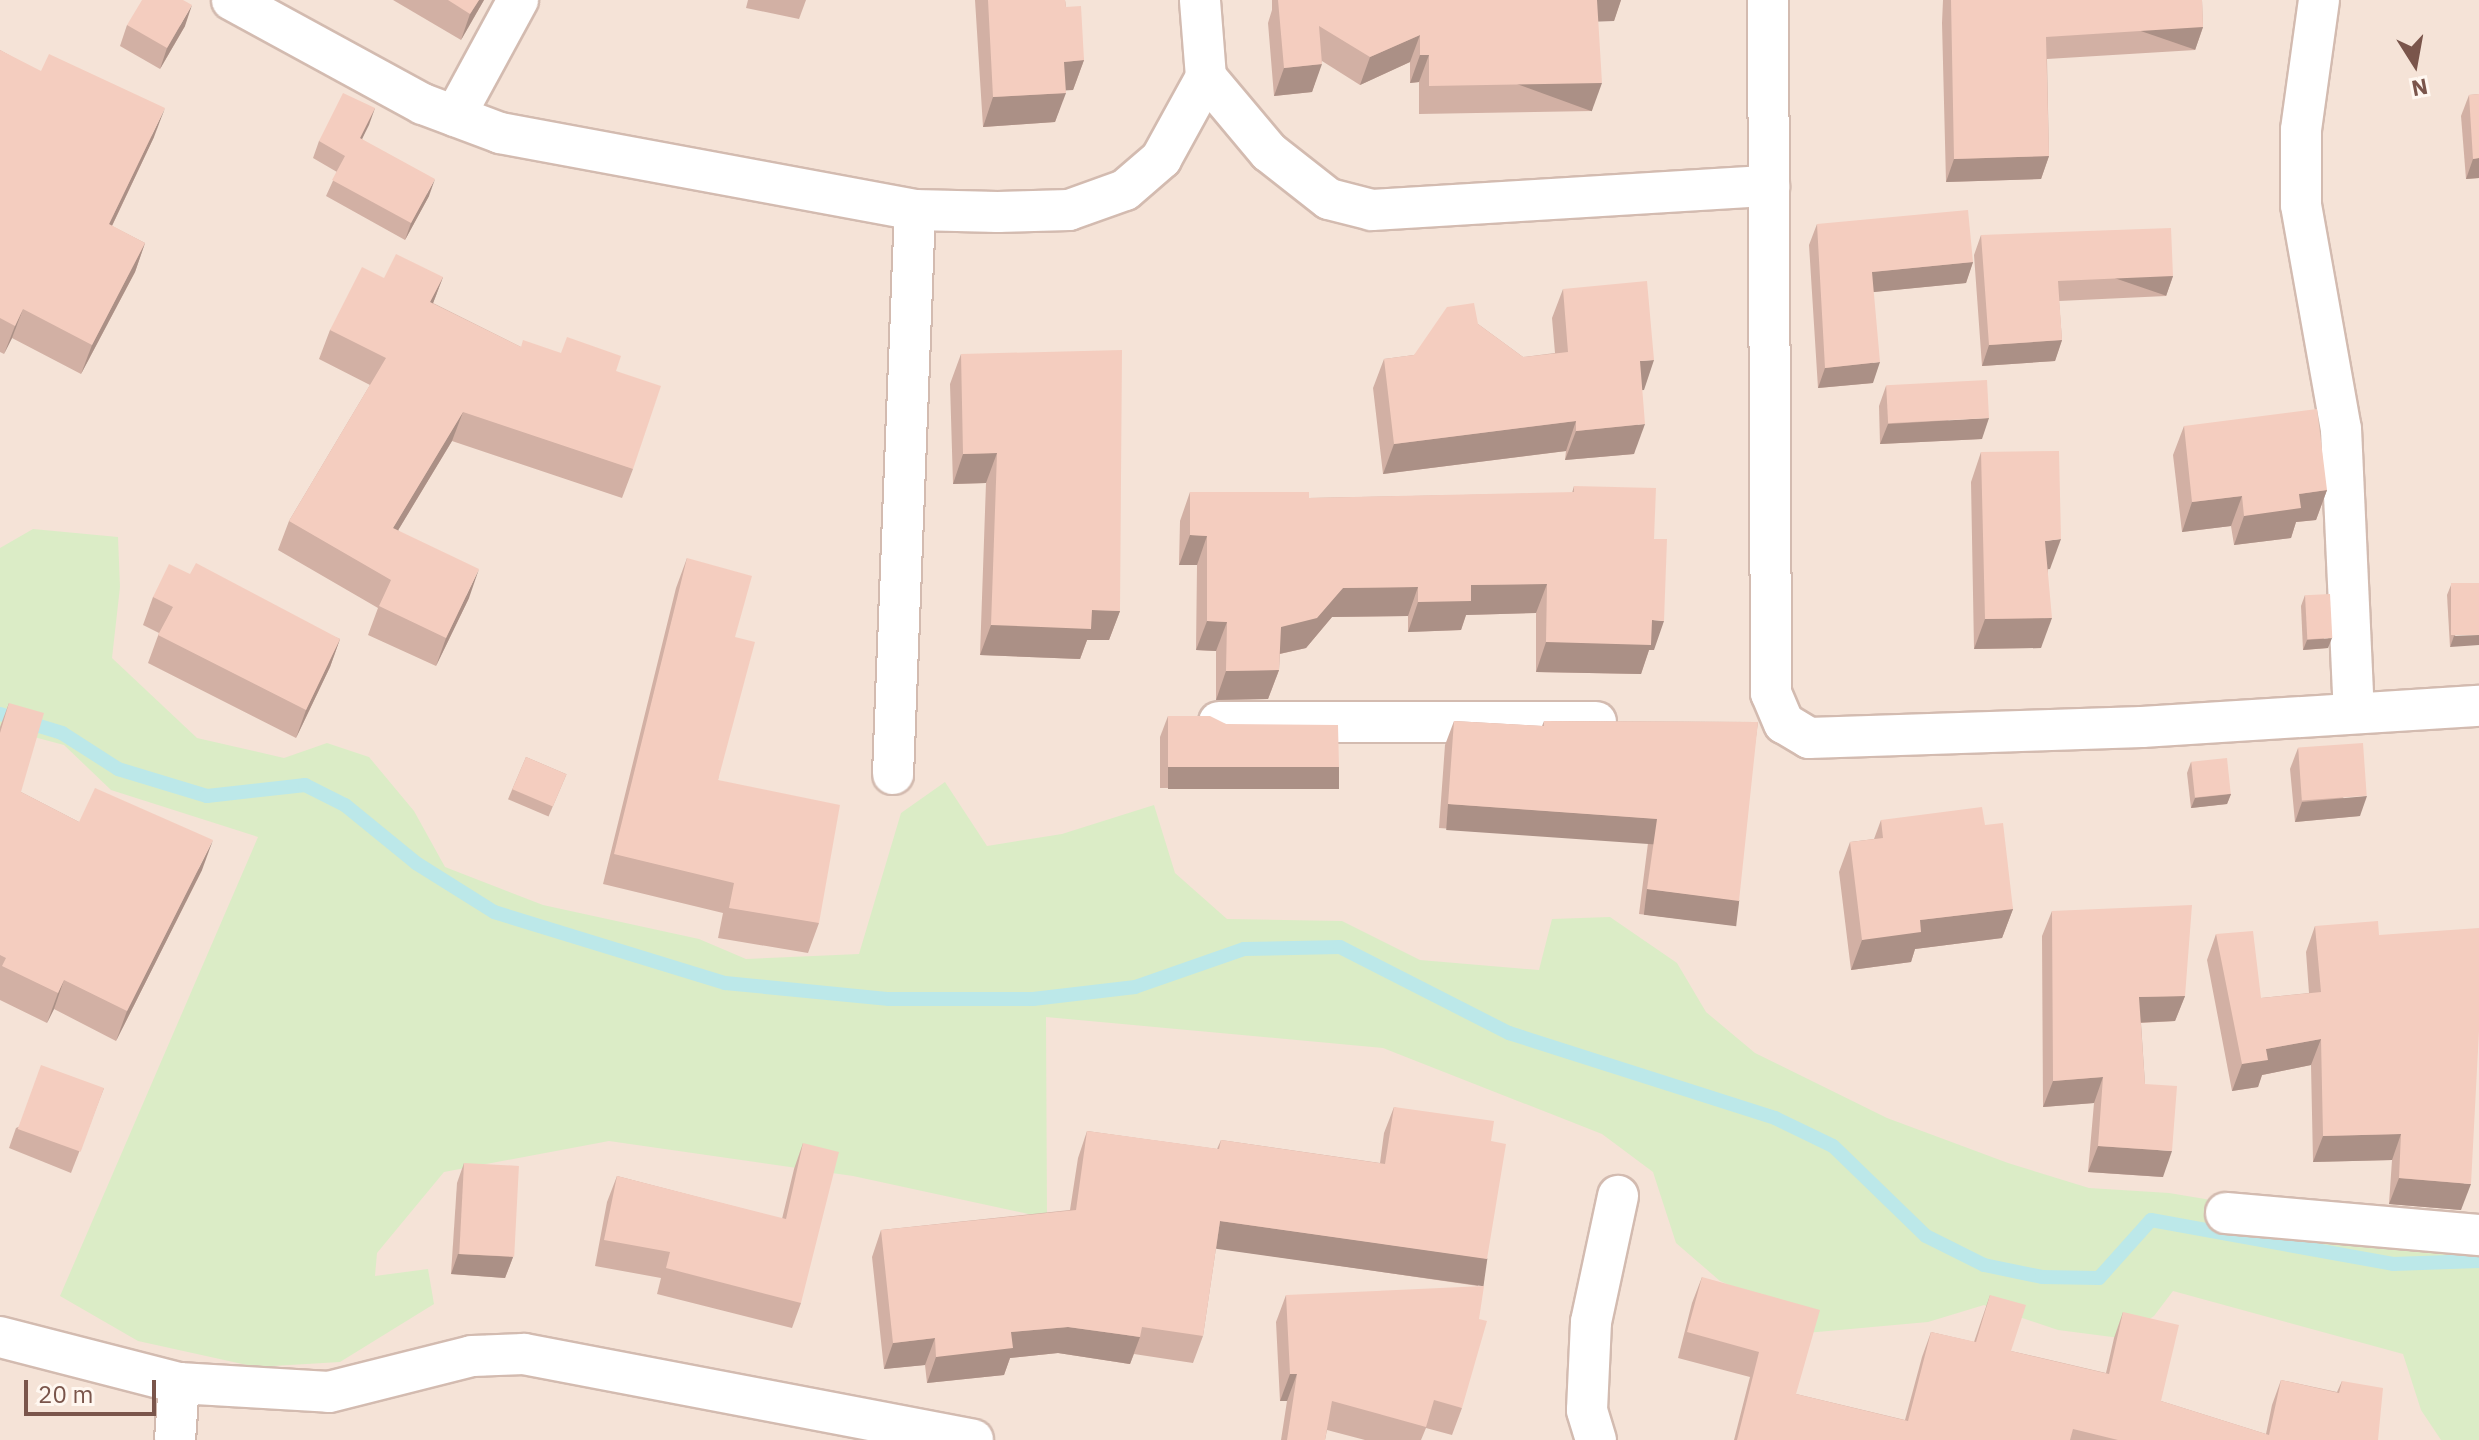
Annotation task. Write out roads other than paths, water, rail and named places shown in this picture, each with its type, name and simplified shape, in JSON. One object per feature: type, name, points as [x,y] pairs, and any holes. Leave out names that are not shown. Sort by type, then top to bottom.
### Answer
[{"type":"street","points":[[232,0],[423,104],[500,133],[915,210],[1069,210],[1125,190],[1161,159],[1206,77],[1200,0]]},
{"type":"street","points":[[455,116],[518,0]]},
{"type":"street","points":[[1768,0],[1771,693],[1784,723]]},
{"type":"street","points":[[2319,0],[2301,130],[2301,205],[2341,429],[2354,711]]},
{"type":"street","points":[[1206,77],[1269,152],[1329,199],[1372,210],[1769,186]]},
{"type":"street","points":[[893,774],[915,210]]},
{"type":"street","points":[[1737,722],[1784,723],[1809,738],[2142,727],[2354,711],[2479,706]]},
{"type":"street","points":[[1219,722],[1627,722]]},
{"type":"street","points":[[1596,1440],[1587,1410],[1591,1322],[1618,1196]]},
{"type":"street","points":[[2226,1213],[2479,1235]]},
{"type":"street","points":[[0,1337],[179,1383],[329,1392],[472,1356],[524,1354],[973,1440]]},
{"type":"street","points":[[175,1440],[179,1383]]},
{"type":"waterway","points":[[0,714],[62,733],[118,769],[207,796],[305,785],[345,805],[416,863],[494,912],[725,983],[889,999],[1033,999],[1135,987],[1244,949],[1340,947],[1509,1033],[1775,1118],[1833,1146],[1926,1236],[1984,1265],[2042,1277],[2099,1278],[2151,1220],[2393,1264],[2479,1261]]}]
